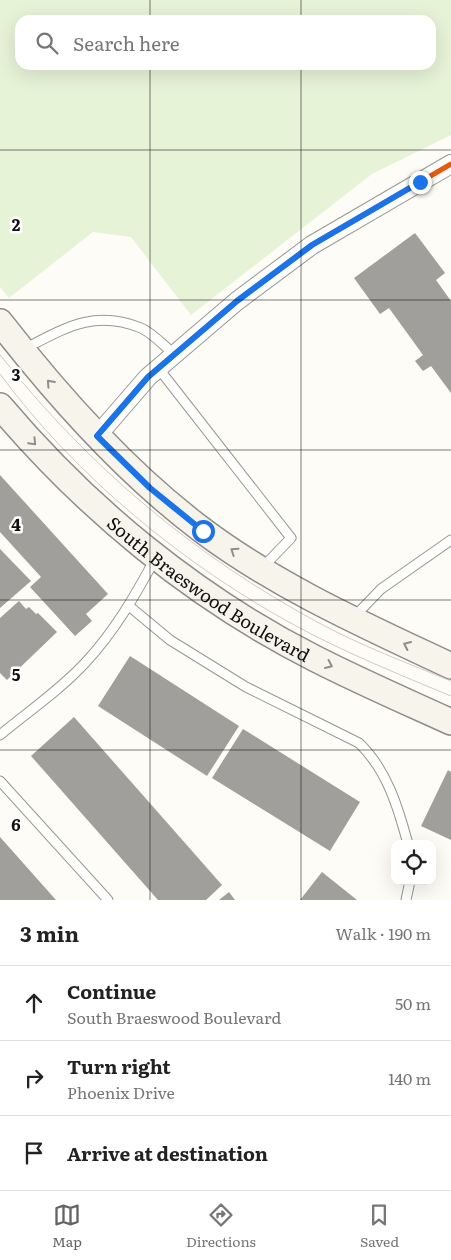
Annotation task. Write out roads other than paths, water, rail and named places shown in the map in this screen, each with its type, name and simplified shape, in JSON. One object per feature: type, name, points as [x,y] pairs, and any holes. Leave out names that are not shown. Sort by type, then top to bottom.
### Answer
[{"type":"main road","points":[[0,322],[97,436],[150,488],[203,531],[261,569],[352,619],[451,666]]},
{"type":"main road","name":"South Braeswood Boulevard","points":[[0,406],[108,518],[156,557],[243,616],[313,657],[451,722]]},
{"type":"street","points":[[97,436],[158,369],[237,301],[312,245],[451,164]]},
{"type":"lane","points":[[22,350],[70,325],[103,320],[142,329],[174,355]]},
{"type":"lane","points":[[158,369],[291,538],[261,569]]},
{"type":"lane","points":[[352,619],[381,589],[451,540]]},
{"type":"lane","points":[[0,735],[60,687],[86,662],[130,606],[156,557]]},
{"type":"lane","points":[[130,606],[170,640],[246,687],[359,743],[373,756],[387,780],[407,840]]},
{"type":"lane","points":[[0,781],[108,900]]},
{"type":"lane","points":[[406,900],[409,885]]},
{"type":"tram line","points":[[0,355],[70,435],[146,506],[186,538],[273,597],[319,623],[368,647],[451,681]]},
{"type":"tram line","points":[[0,374],[62,448],[97,483],[134,516],[213,576],[254,602],[315,636],[372,663],[451,696]]}]
